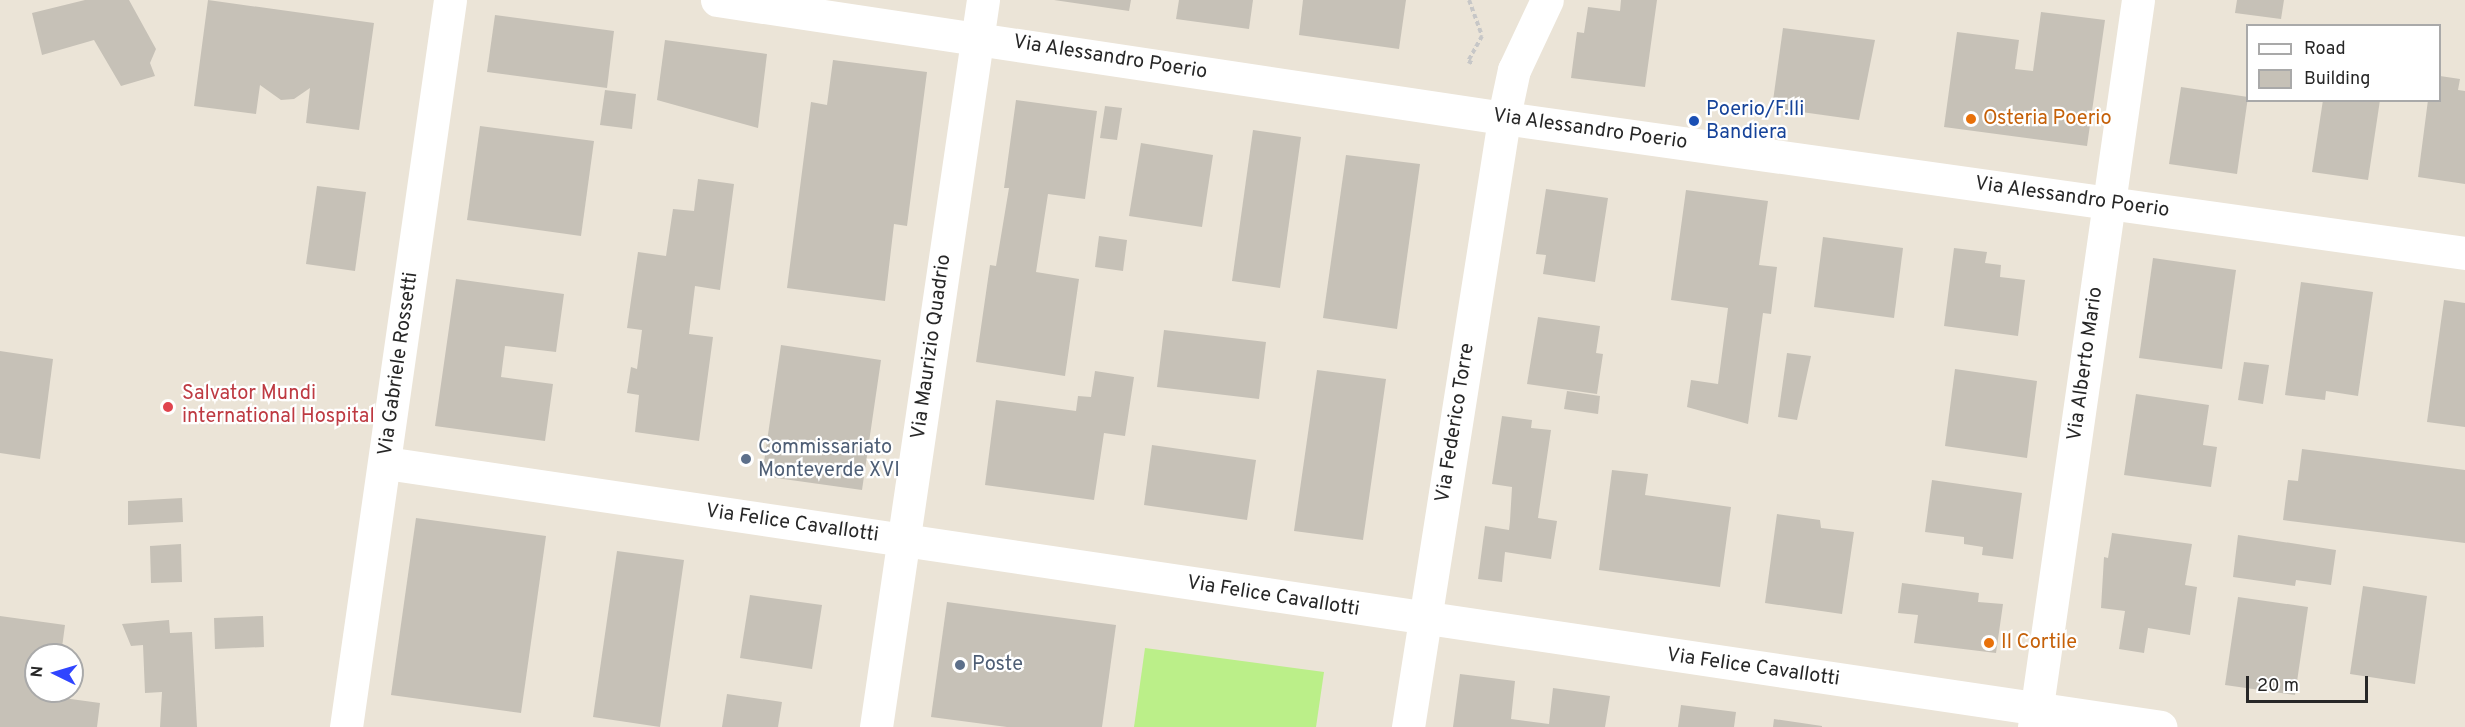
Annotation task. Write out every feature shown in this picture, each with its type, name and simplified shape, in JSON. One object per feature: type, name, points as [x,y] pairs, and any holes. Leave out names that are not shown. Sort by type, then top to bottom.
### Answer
[{"type":"street","name":"Via Gabriele Rossetti","points":[[346,727],[386,463],[450,0]]},
{"type":"street","name":"Via Alessandro Poerio","points":[[717,0],[976,37],[1504,118],[2465,253]]},
{"type":"street","name":"Via Maurizio Quadrio","points":[[876,727],[983,0]]},
{"type":"street","name":"Via Federico Torre","points":[[1408,727],[1504,118],[1514,70],[1547,0]]},
{"type":"street","name":"Via Alberto Mario","points":[[2036,718],[2138,0]]},
{"type":"street","name":"Via Felice Cavallotti","points":[[386,463],[1426,620],[2036,718],[2160,727]]},
{"type":"path","points":[[1469,0],[1482,36],[1468,61],[1474,64]]},
{"type":"green space","points":[[1145,648],[1324,672],[1316,727],[1134,727]]},
{"type":"building","points":[[85,0],[129,0],[156,49],[150,63],[155,76],[121,86],[94,40],[42,55],[32,13]]},
{"type":"building","points":[[208,0],[374,23],[359,130],[306,123],[310,88],[294,99],[281,100],[260,85],[256,114],[194,106]]},
{"type":"building","points":[[1054,0],[1131,0],[1129,11]]},
{"type":"building","points":[[1179,0],[1253,0],[1249,29],[1176,19]]},
{"type":"building","points":[[1303,0],[1406,0],[1399,49],[1299,35]]},
{"type":"building","points":[[1621,0],[1657,0],[1645,87],[1571,78],[1577,32],[1584,33],[1588,7],[1620,11]]},
{"type":"building","points":[[2237,0],[2284,0],[2281,19],[2235,13]]},
{"type":"building","points":[[2041,12],[2105,20],[2087,146],[1944,127],[1957,32],[2019,40],[2015,69],[2033,71]]},
{"type":"building","points":[[495,15],[614,31],[607,88],[487,72]]},
{"type":"building","points":[[1783,28],[1875,40],[1859,120],[1772,108]]},
{"type":"building","points":[[665,40],[767,54],[758,128],[657,100]]},
{"type":"building","points":[[833,60],[927,72],[907,226],[894,224],[885,301],[787,288],[811,102],[827,105]]},
{"type":"building","points":[[2441,76],[2460,79],[2458,90],[2465,91],[2465,184],[2418,177],[2428,102],[2441,102]]},
{"type":"building","points":[[2181,87],[2246,97],[2247,102],[2237,174],[2169,164]]},
{"type":"building","points":[[605,90],[636,94],[632,129],[600,125]]},
{"type":"building","points":[[1016,100],[1097,111],[1085,199],[1048,194],[1036,272],[1079,279],[1065,376],[976,362],[990,265],[996,266],[1009,188],[1004,188]]},
{"type":"building","points":[[2323,102],[2380,102],[2368,180],[2312,172]]},
{"type":"building","points":[[1105,106],[1122,108],[1117,140],[1100,138]]},
{"type":"building","points":[[480,126],[594,141],[581,236],[467,220]]},
{"type":"building","points":[[1253,130],[1301,137],[1280,288],[1232,281]]},
{"type":"building","points":[[1141,143],[1213,155],[1202,227],[1129,216]]},
{"type":"building","points":[[1346,155],[1420,164],[1397,329],[1323,318]]},
{"type":"building","points":[[698,179],[734,184],[720,290],[695,286],[689,334],[713,337],[699,441],[635,432],[639,395],[627,393],[631,367],[637,369],[642,330],[627,328],[638,252],[666,256],[673,209],[694,211]]},
{"type":"building","points":[[317,186],[366,192],[355,271],[306,264]]},
{"type":"building","points":[[1546,189],[1608,198],[1595,282],[1543,274],[1546,255],[1536,254]]},
{"type":"building","points":[[1686,190],[1768,201],[1759,265],[1777,267],[1771,314],[1763,313],[1748,424],[1687,407],[1691,380],[1718,384],[1728,308],[1671,300]]},
{"type":"building","points":[[1099,236],[1127,240],[1123,271],[1095,267]]},
{"type":"building","points":[[1823,237],[1903,248],[1894,318],[1814,307]]},
{"type":"building","points":[[1954,248],[1987,252],[1985,263],[2001,265],[2000,277],[2025,280],[2018,336],[1944,326]]},
{"type":"building","points":[[2153,258],[2236,270],[2222,369],[2139,358]]},
{"type":"building","points":[[456,279],[564,294],[556,352],[505,346],[501,377],[553,384],[545,441],[435,426]]},
{"type":"building","points":[[2301,282],[2373,292],[2358,396],[2326,391],[2325,400],[2285,395]]},
{"type":"building","points":[[2444,300],[2465,303],[2465,427],[2427,422]]},
{"type":"building","points":[[1538,317],[1600,326],[1596,353],[1603,354],[1597,394],[1527,384]]},
{"type":"building","points":[[1164,330],[1266,342],[1259,399],[1157,387]]},
{"type":"building","points":[[781,345],[881,360],[862,490],[762,476]]},
{"type":"building","points":[[0,351],[53,359],[40,459],[0,453]]},
{"type":"building","points":[[1787,353],[1811,356],[1797,420],[1778,417]]},
{"type":"building","points":[[2244,362],[2269,365],[2263,404],[2238,400]]},
{"type":"building","points":[[1955,369],[2037,381],[2027,458],[1945,446]]},
{"type":"building","points":[[1317,370],[1386,379],[1363,540],[1294,531]]},
{"type":"building","points":[[1095,371],[1134,377],[1125,436],[1104,433],[1094,500],[985,485],[996,400],[1076,411],[1078,396],[1091,397]]},
{"type":"building","points":[[1567,391],[1600,396],[1598,414],[1564,409]]},
{"type":"building","points":[[2136,394],[2209,405],[2203,445],[2217,447],[2211,487],[2124,475]]},
{"type":"building","points":[[1502,416],[1532,420],[1531,428],[1551,430],[1538,518],[1557,521],[1551,559],[1505,552],[1502,582],[1478,579],[1485,526],[1509,530],[1512,487],[1492,484]]},
{"type":"building","points":[[1152,445],[1256,460],[1247,520],[1144,505]]},
{"type":"building","points":[[2302,449],[2465,470],[2465,543],[2283,520],[2288,480],[2298,481]]},
{"type":"building","points":[[1612,470],[1648,474],[1645,495],[1731,507],[1720,587],[1599,570]]},
{"type":"building","points":[[1932,480],[2022,493],[2013,559],[1982,555],[1983,547],[1964,544],[1964,537],[1925,532]]},
{"type":"building","points":[[182,498],[183,522],[128,525],[128,501]]},
{"type":"building","points":[[1777,514],[1820,520],[1821,528],[1854,532],[1842,614],[1765,603]]},
{"type":"building","points":[[416,518],[546,536],[521,713],[391,695]]},
{"type":"building","points":[[2112,533],[2192,544],[2185,585],[2197,587],[2190,635],[2148,628],[2144,653],[2119,649],[2125,611],[2101,608],[2104,557],[2108,558]]},
{"type":"building","points":[[2238,535],[2336,550],[2331,585],[2296,580],[2295,586],[2233,577]]},
{"type":"building","points":[[181,544],[182,582],[151,583],[150,546]]},
{"type":"building","points":[[617,551],[684,560],[660,727],[593,717]]},
{"type":"building","points":[[1902,583],[1979,593],[1978,602],[2003,604],[1996,653],[1914,643],[1918,615],[1898,613]]},
{"type":"building","points":[[2363,586],[2427,596],[2415,684],[2350,674]]},
{"type":"building","points":[[750,595],[822,605],[812,669],[740,658]]},
{"type":"building","points":[[2238,597],[2308,607],[2295,695],[2225,685]]},
{"type":"building","points":[[947,602],[1116,625],[1102,727],[1007,727],[931,717]]},
{"type":"building","points":[[0,616],[65,625],[63,643],[24,643],[24,703],[84,703],[84,701],[100,703],[97,727],[0,727]]},
{"type":"building","points":[[263,616],[264,647],[215,649],[214,618]]},
{"type":"building","points":[[169,620],[170,633],[192,632],[197,727],[160,727],[162,692],[145,693],[143,645],[131,646],[122,624]]},
{"type":"building","points":[[1460,674],[1515,681],[1511,719],[1549,724],[1553,688],[1610,696],[1605,727],[1453,727]]},
{"type":"building","points":[[727,694],[782,702],[778,727],[722,727]]},
{"type":"building","points":[[1681,705],[1736,712],[1734,727],[1678,727]]},
{"type":"building","points":[[1774,719],[1822,726],[1822,727],[1773,727]]},
{"type":"place","name":"Osteria Poerio","points":[[1971,119]]},
{"type":"place","name":"Poerio/F.lli Bandiera","points":[[1694,121]]},
{"type":"place","name":"Salvator Mundi international Hospital","points":[[168,407]]},
{"type":"place","name":"Commissariato Monteverde XVI","points":[[746,459]]},
{"type":"place","name":"Il Cortile","points":[[1989,643]]},
{"type":"place","name":"Poste","points":[[960,665]]}]
